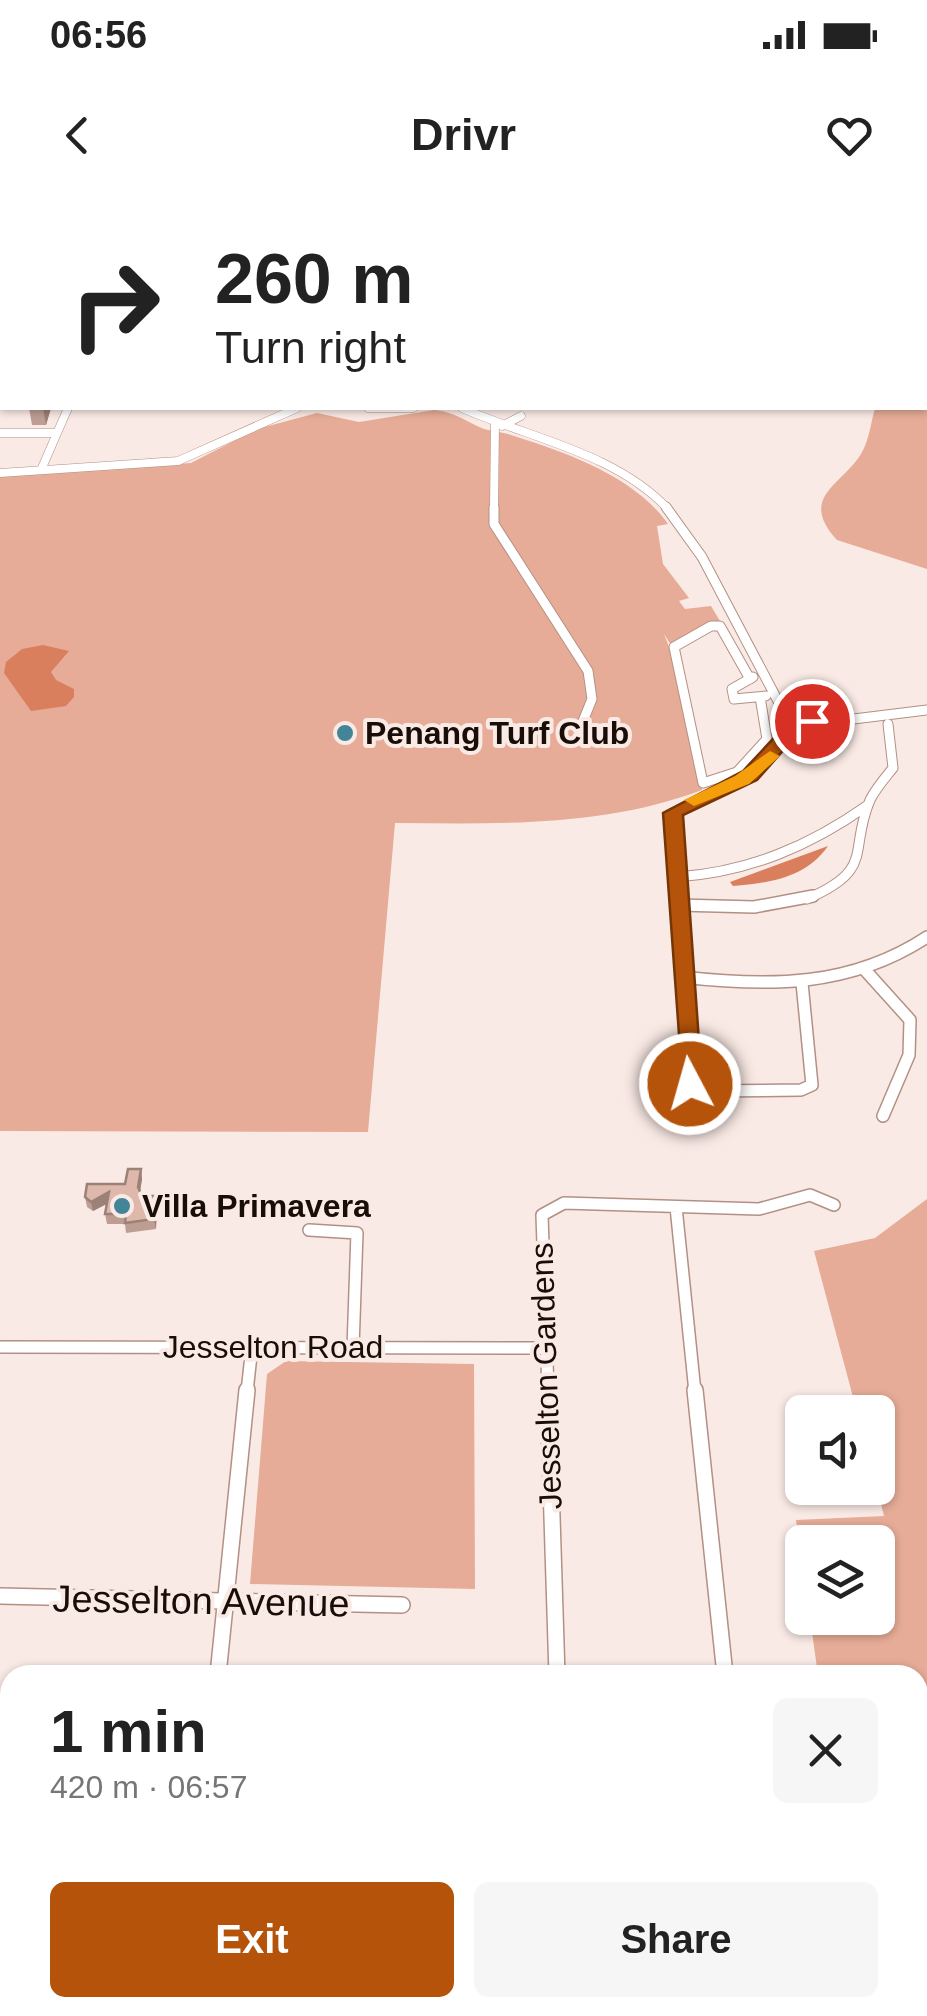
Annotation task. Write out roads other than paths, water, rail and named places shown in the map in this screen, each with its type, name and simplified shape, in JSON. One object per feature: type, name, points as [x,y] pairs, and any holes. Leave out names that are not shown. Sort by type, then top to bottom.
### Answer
[{"type":"street","points":[[40,470],[67,410]]},
{"type":"street","points":[[0,472],[178,461],[293,410]]},
{"type":"street","points":[[466,410],[624,476],[660,499],[686,533],[775,695],[791,715]]},
{"type":"street","points":[[498,425],[520,416]]},
{"type":"street","points":[[498,425],[494,524],[588,672],[592,700],[580,730]]},
{"type":"street","points":[[0,433],[55,433]]},
{"type":"street","points":[[750,679],[720,626],[711,626],[674,647],[703,784],[737,772],[767,739],[760,696]]},
{"type":"street","points":[[762,672],[732,688],[734,699],[775,695]]},
{"type":"street","points":[[812,724],[806,716],[791,715],[782,720],[790,730],[806,731],[812,724],[927,710]]},
{"type":"street","points":[[677,877],[739,870],[834,831],[868,805],[893,768],[888,724]]},
{"type":"street","points":[[790,730],[750,776],[674,809],[688,1080],[696,1089],[800,1090],[812,1084],[802,982]]},
{"type":"street","points":[[679,905],[778,904],[816,895],[854,866],[868,805]]},
{"type":"street","points":[[682,977],[802,982],[865,970],[892,960],[927,937]]},
{"type":"street","points":[[865,970],[910,1020],[909,1055],[883,1116]]},
{"type":"street","name":"Jesselton Gardens","points":[[557,1665],[540,1228],[547,1209],[564,1203],[759,1208],[810,1195],[834,1206]]},
{"type":"street","points":[[676,1207],[724,1665]]},
{"type":"street","points":[[309,1230],[358,1234],[353,1348]]},
{"type":"street","points":[[219,1665],[252,1346]]},
{"type":"street","name":"Jesselton Road","points":[[0,1347],[546,1348]]},
{"type":"street","name":"Jesselton Avenue","points":[[0,1596],[402,1605]]},
{"type":"place","name":"Penang Turf Club","points":[[345,733]]},
{"type":"place","name":"Villa Primavera","points":[[122,1206]]}]
